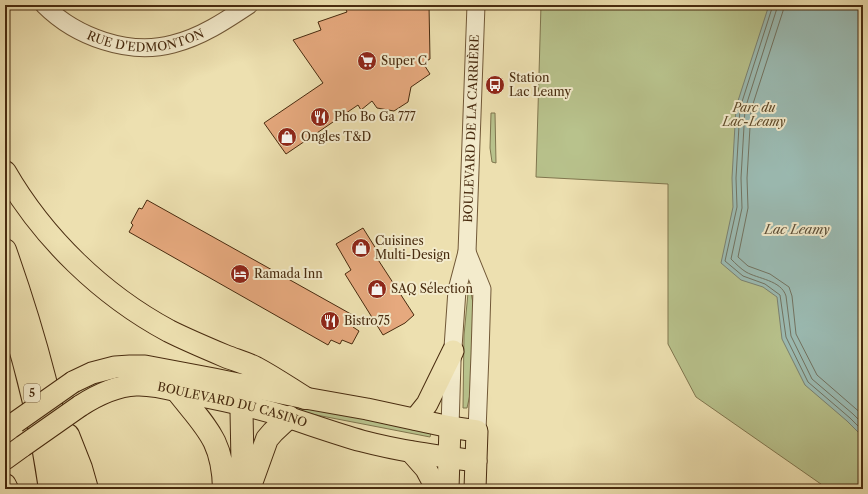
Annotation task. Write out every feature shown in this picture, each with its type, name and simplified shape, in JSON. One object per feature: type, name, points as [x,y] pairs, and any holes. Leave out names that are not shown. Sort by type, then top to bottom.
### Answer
[{"type":"highway","points":[[5,172],[29,208],[57,242],[90,275],[123,302],[157,324],[181,337],[255,367],[305,398]]},
{"type":"highway","name":"5","points":[[5,250],[28,317],[48,387],[67,489]]},
{"type":"highway","name":"5","points":[[5,300],[22,354],[34,402],[43,443],[50,489]]},
{"type":"highway","points":[[48,387],[81,468],[87,489]]},
{"type":"highway","points":[[177,391],[206,426],[216,443],[223,469],[224,489]]},
{"type":"highway","points":[[242,395],[243,489]]},
{"type":"highway","points":[[249,489],[267,440],[276,429],[289,418]]},
{"type":"highway","points":[[5,484],[6,489]]},
{"type":"main road","points":[[415,420],[427,404],[453,351]]},
{"type":"main road","name":"BOULEVARD DU CASINO","points":[[10,426],[73,382],[107,369],[122,366],[137,366],[178,372],[242,395],[289,418],[362,441],[411,452],[476,461]]},
{"type":"main road","name":"BOULEVARD DU CASINO","points":[[5,459],[80,406],[103,393],[128,386],[151,386],[177,391],[305,398],[367,409],[450,427],[477,430]]},
{"type":"main road","name":"BOULEVARD DE LA CARRIÈRE","points":[[448,489],[450,427]]},
{"type":"main road","name":"BOULEVARD DE LA CARRIÈRE","points":[[475,489],[477,430]]},
{"type":"main road","points":[[411,452],[426,469],[434,484],[439,489]]},
{"type":"street","name":"RUE D'EDMONTON","points":[[44,5],[59,19],[97,38],[126,46],[150,47],[173,44],[201,34],[249,5]]},
{"type":"street","name":"BOULEVARD DE LA CARRIÈRE","points":[[450,427],[457,290],[467,252],[476,5]]},
{"type":"street","name":"BOULEVARD DE LA CARRIÈRE","points":[[467,252],[482,289],[477,430]]},
{"type":"green space","name":"Parc du Lac-Leamy","points":[[541,5],[863,5],[863,489],[828,489],[696,397],[668,344],[668,184],[536,177]]},
{"type":"green space","points":[[491,113],[495,113],[496,163],[492,162],[490,148]]},
{"type":"green space","points":[[468,293],[471,293],[474,308],[471,390],[467,408],[463,408],[464,335]]},
{"type":"green space","points":[[258,398],[354,415],[431,433],[430,437],[301,412]]},
{"type":"water","name":"Lac Leamy","points":[[769,5],[863,5],[863,437],[847,421],[805,385],[782,339],[777,297],[763,287],[741,280],[721,263],[733,207],[732,178],[736,107]]},
{"type":"building","name":"Super C","points":[[344,5],[429,5],[430,59],[423,63],[430,74],[411,87],[408,102],[394,111],[377,108],[372,101],[361,110],[358,105],[286,154],[264,123],[323,83],[293,40],[321,30],[318,22],[347,12]]},
{"type":"building","name":"Ramada Inn","points":[[147,200],[358,318],[353,327],[359,331],[352,344],[342,340],[340,344],[331,340],[328,345],[129,232],[133,225],[131,223],[139,208],[142,209]]},
{"type":"building","points":[[363,228],[378,252],[375,255],[414,315],[405,323],[383,335],[345,274],[351,270],[336,244]]},
{"type":"place","name":"Super C","points":[[367,61]]},
{"type":"place","name":"Station Lac Leamy","points":[[495,85]]},
{"type":"place","name":"Pho Bo Ga 777","points":[[320,117]]},
{"type":"place","name":"Ongles T&D","points":[[287,137]]},
{"type":"place","name":"Cuisines Multi-Design","points":[[361,248]]},
{"type":"place","name":"Ramada Inn","points":[[240,274]]},
{"type":"place","name":"SAQ Sélection","points":[[377,289]]},
{"type":"place","name":"Bistro75","points":[[330,321]]}]
